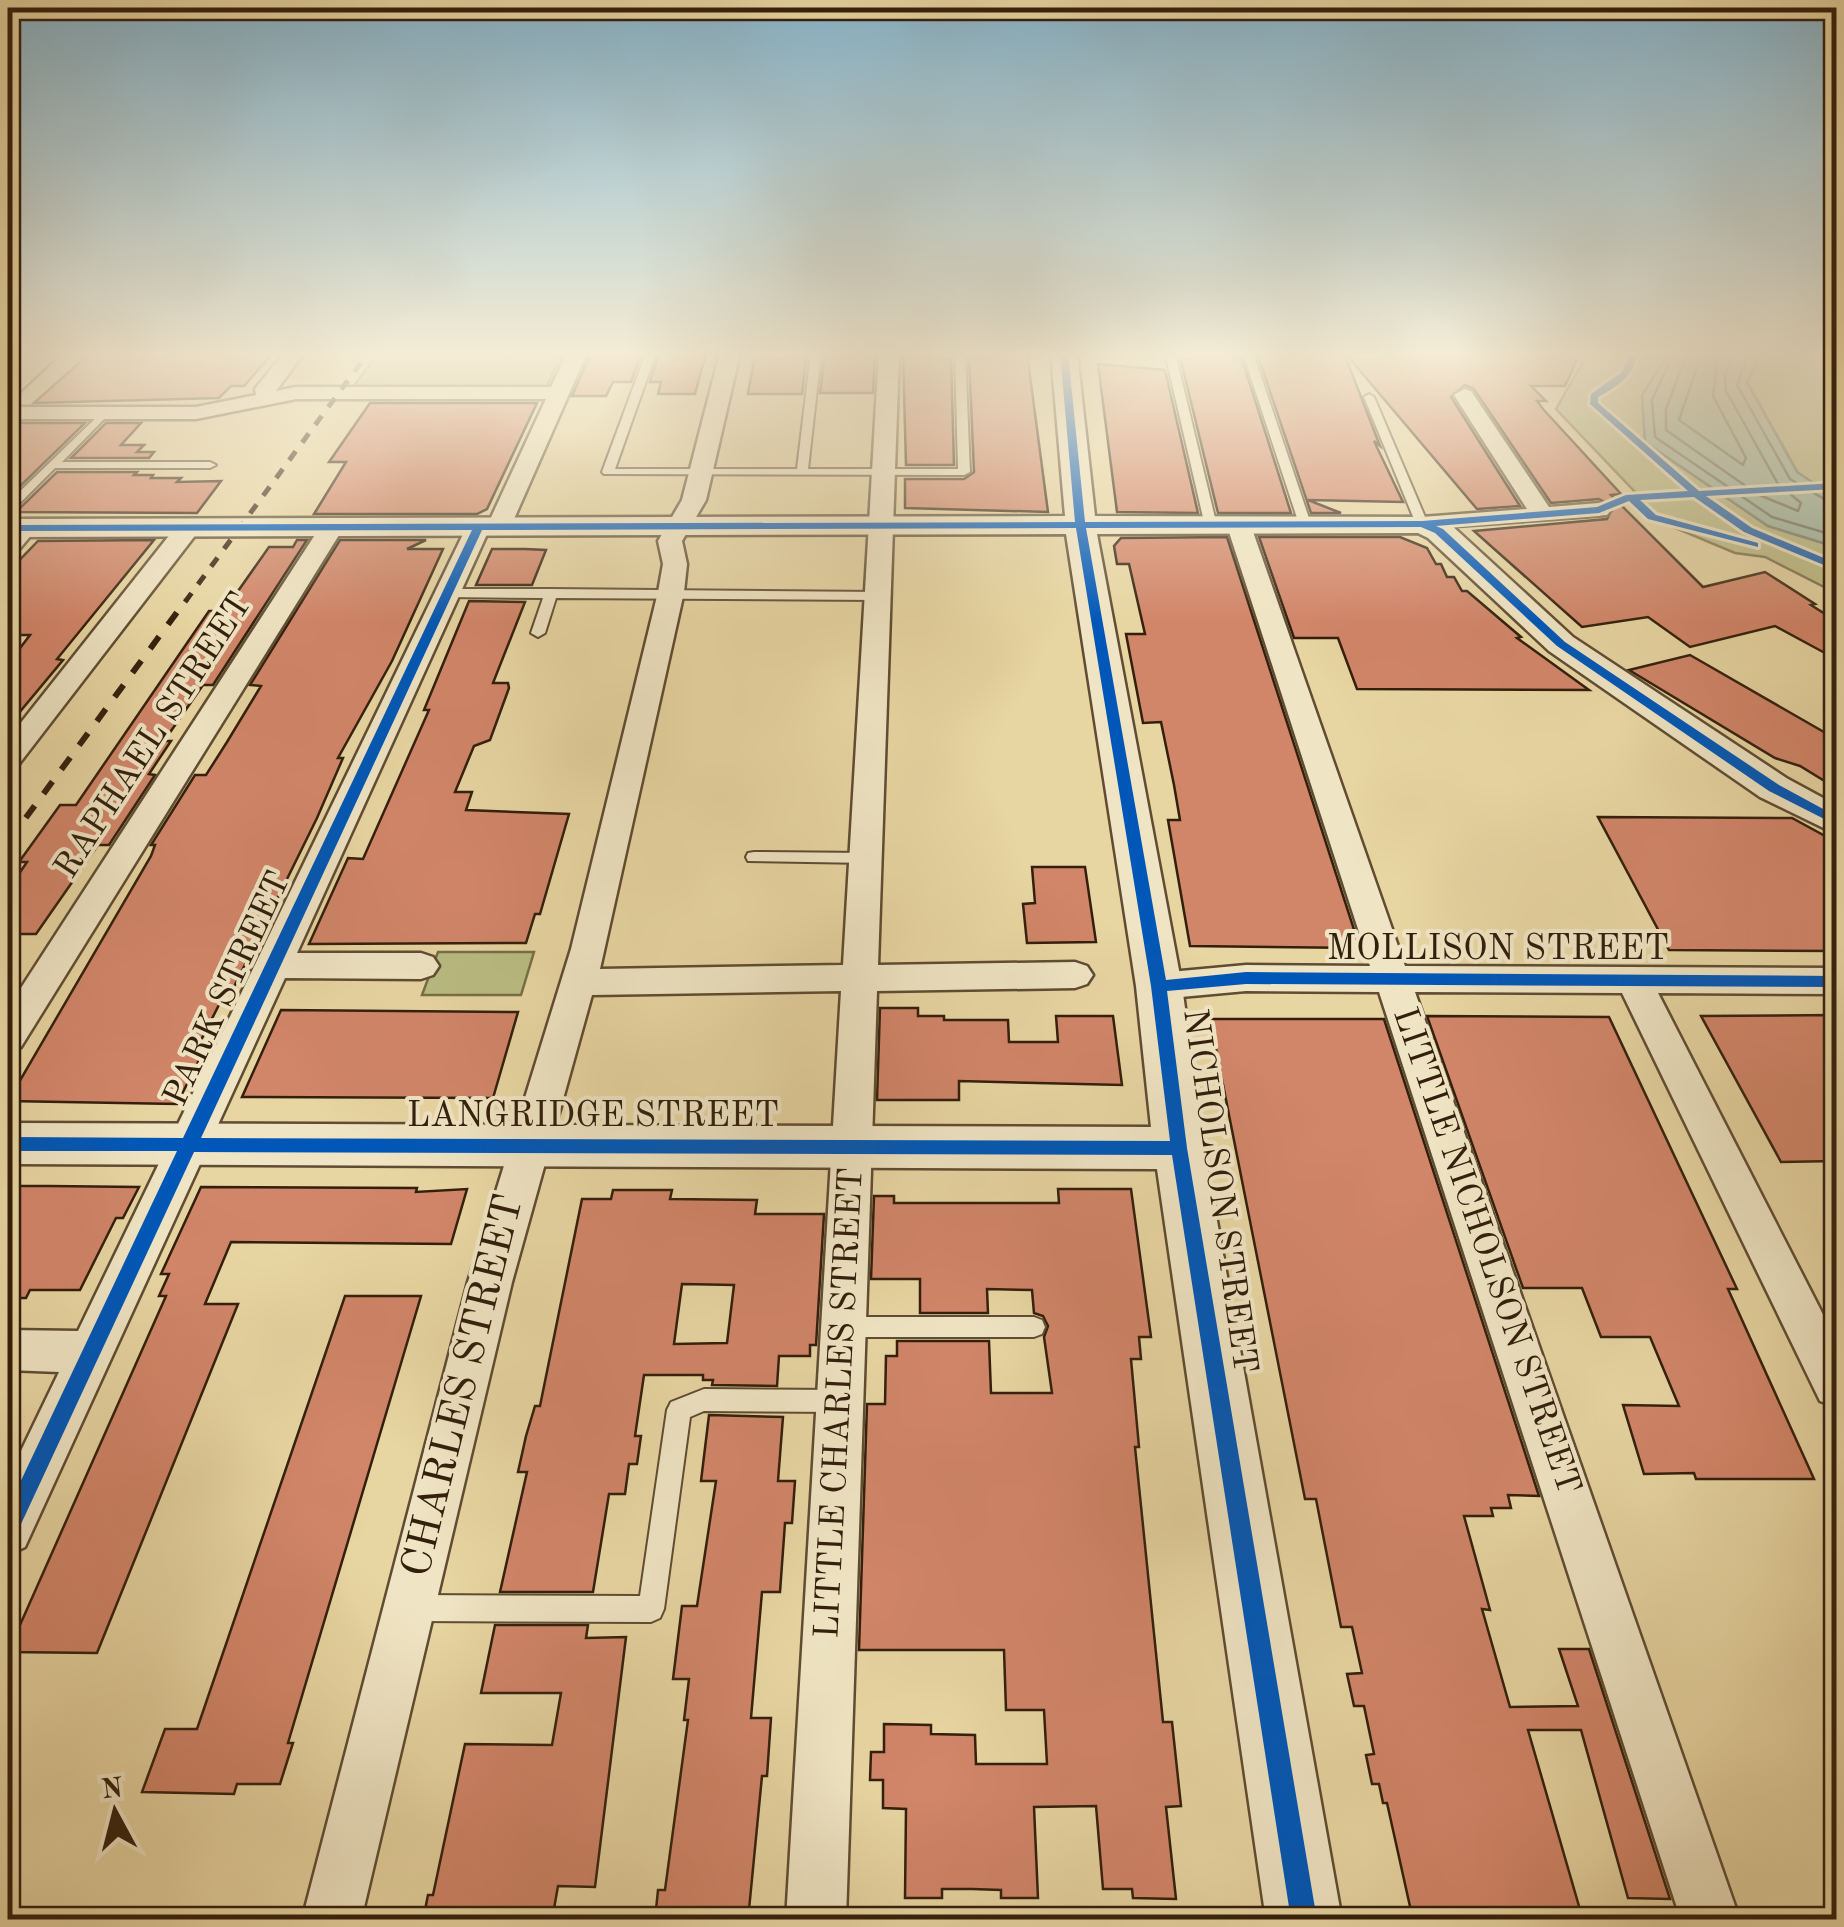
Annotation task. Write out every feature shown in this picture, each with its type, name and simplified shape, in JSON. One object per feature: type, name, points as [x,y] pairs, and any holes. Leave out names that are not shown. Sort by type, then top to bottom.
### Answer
[{"type":"street","name":"PARK STREET","points":[[8,1530],[447,592],[488,528],[533,443]]},
{"type":"street","name":"CHARLES STREET","points":[[331,1920],[527,1146],[579,982],[707,443]]},
{"type":"street","name":"LITTLE CHARLES STREET","points":[[816,1920],[863,975],[884,443]]},
{"type":"street","name":"NICHOLSON STREET","points":[[1072,443],[1080,527],[1106,698],[1159,986],[1179,1148],[1304,1920]]},
{"type":"street","points":[[1495,443],[1542,514]]},
{"type":"street","points":[[12,528],[488,528],[688,519],[882,528],[1422,524],[1600,510]]},
{"type":"street","points":[[1422,524],[1438,531],[1560,644],[1774,788],[1836,821]]},
{"type":"street","name":"LITTLE NICHOLSON STREET","points":[[1225,526],[1394,978],[1712,1920]]},
{"type":"street","name":"RAPHAEL STREET","points":[[8,1036],[332,527]]},
{"type":"street","points":[[8,758],[188,528]]},
{"type":"street","points":[[274,965],[421,966]]},
{"type":"street","points":[[579,982],[1075,975]]},
{"type":"street","name":"MOLLISON STREET","points":[[1159,986],[1246,978],[1836,980]]},
{"type":"street","points":[[1634,981],[1836,1386]]},
{"type":"street","name":"LANGRIDGE STREET","points":[[8,1144],[1179,1148]]},
{"type":"street","points":[[8,1350],[90,1352]]},
{"type":"lane","points":[[12,528],[52,465],[74,443]]},
{"type":"lane","points":[[619,443],[608,472],[964,472],[963,443]]},
{"type":"lane","points":[[802,472],[805,443]]},
{"type":"lane","points":[[1199,443],[1225,526]]},
{"type":"lane","points":[[1278,443],[1305,524]]},
{"type":"lane","points":[[1388,443],[1422,524]]},
{"type":"lane","points":[[52,465],[210,465]]},
{"type":"lane","points":[[447,592],[552,593],[673,578],[880,596]]},
{"type":"lane","points":[[538,633],[552,593]]},
{"type":"lane","points":[[754,858],[868,858]]},
{"type":"lane","points":[[844,1328],[1034,1327]]},
{"type":"lane","points":[[407,1608],[651,1610],[679,1410],[704,1400],[840,1401]]},
{"type":"green space","points":[[1588,443],[1646,443],[1768,526],[1836,547],[1836,593],[1765,557],[1735,553],[1656,520],[1629,494],[1635,492]]},
{"type":"green space","points":[[1781,443],[1836,443],[1836,482],[1812,483],[1798,473]]},
{"type":"green space","points":[[438,952],[534,952],[521,995],[422,995]]},
{"type":"water","points":[[1646,443],[1781,443],[1797,472],[1836,498],[1836,547],[1768,526]]},
{"type":"building","points":[[8,443],[65,443],[8,498]]},
{"type":"building","points":[[86,443],[144,445],[137,452],[154,452],[149,458],[71,458]]},
{"type":"building","points":[[342,443],[518,443],[487,509],[477,514],[314,514],[346,462],[329,462]]},
{"type":"building","points":[[905,443],[953,443],[954,465],[906,465]]},
{"type":"building","points":[[973,443],[1039,443],[1048,512],[905,508],[905,479],[964,479],[974,472]]},
{"type":"building","points":[[1108,443],[1182,443],[1198,513],[1117,512]]},
{"type":"building","points":[[1201,443],[1269,443],[1291,513],[1218,513]]},
{"type":"building","points":[[1287,443],[1375,443],[1403,502],[1308,500],[1341,513],[1311,513]]},
{"type":"building","points":[[1421,443],[1480,443],[1520,506],[1477,509]]},
{"type":"building","points":[[1510,443],[1574,443],[1621,494],[1611,495],[1703,587],[1765,572],[1836,621],[1836,659],[1775,626],[1690,647],[1648,617],[1582,627],[1474,531],[1607,519],[1613,507],[1599,499],[1551,503]]},
{"type":"building","points":[[57,472],[137,472],[134,475],[181,478],[177,482],[221,481],[197,513],[16,512]]},
{"type":"building","points":[[1227,537],[1360,948],[1190,946],[1168,820],[1180,820],[1174,785],[1161,722],[1143,723],[1126,634],[1145,634],[1129,564],[1117,564],[1114,546],[1121,538]]},
{"type":"building","points":[[1259,537],[1400,537],[1427,548],[1436,564],[1441,564],[1447,577],[1454,577],[1462,591],[1467,591],[1521,637],[1517,638],[1589,690],[1357,689],[1338,638],[1294,638]]},
{"type":"building","points":[[154,540],[8,726],[8,664],[30,635],[8,635],[8,572],[38,541]]},
{"type":"building","points":[[297,540],[307,540],[213,685],[203,685],[164,741],[171,741],[149,774],[155,775],[109,845],[98,845],[36,934],[8,934],[8,890],[27,862],[19,862],[60,805],[76,805],[209,611],[224,611],[269,547],[293,547]]},
{"type":"building","points":[[340,540],[426,540],[407,549],[443,549],[392,661],[338,758],[343,758],[317,818],[231,993],[225,993],[194,1054],[202,1054],[177,1104],[8,1101],[151,856],[155,845],[151,845],[195,775],[206,775],[227,742],[261,686],[250,685]]},
{"type":"building","points":[[492,549],[546,550],[532,585],[476,585]]},
{"type":"building","points":[[469,601],[525,602],[493,683],[508,683],[509,688],[490,740],[474,746],[455,792],[472,792],[466,810],[569,814],[540,914],[535,914],[526,943],[309,944],[348,858],[363,859],[429,710],[424,710]]},
{"type":"building","points":[[1690,655],[1836,739],[1836,788],[1800,766],[1775,758],[1629,670]]},
{"type":"building","points":[[1598,817],[1792,818],[1836,842],[1836,951],[1669,950]]},
{"type":"building","points":[[1032,867],[1085,867],[1096,942],[1027,943],[1023,904],[1035,903]]},
{"type":"building","points":[[880,1008],[918,1008],[918,1016],[944,1016],[944,1020],[1008,1020],[1009,1042],[1058,1042],[1056,1016],[1113,1016],[1122,1085],[959,1081],[959,1100],[877,1100]]},
{"type":"building","points":[[281,1010],[518,1012],[493,1098],[242,1097]]},
{"type":"building","points":[[1836,1015],[1836,1161],[1781,1162],[1701,1016]]},
{"type":"building","points":[[1427,1016],[1609,1017],[1737,1289],[1728,1289],[1814,1479],[1696,1479],[1694,1473],[1644,1474],[1623,1405],[1679,1406],[1650,1337],[1601,1337],[1582,1288],[1523,1288]]},
{"type":"building","points":[[1210,1019],[1384,1019],[1539,1496],[1508,1495],[1511,1508],[1491,1508],[1493,1516],[1464,1516],[1490,1610],[1482,1609],[1510,1707],[1578,1706],[1559,1649],[1589,1649],[1670,1899],[1628,1898],[1581,1730],[1528,1730],[1583,1920],[1413,1920],[1387,1803],[1383,1803],[1379,1784],[1372,1784],[1366,1755],[1374,1754],[1364,1706],[1354,1706],[1347,1674],[1362,1673],[1352,1627],[1341,1627],[1316,1499],[1305,1499]]},
{"type":"building","points":[[8,1186],[139,1187],[123,1218],[116,1218],[80,1290],[30,1290],[26,1298],[8,1298]]},
{"type":"building","points":[[201,1187],[417,1188],[416,1192],[467,1189],[451,1244],[231,1242],[205,1304],[238,1304],[97,1653],[8,1652],[166,1296],[159,1296],[169,1274],[161,1274]]},
{"type":"building","points":[[1058,1189],[1131,1189],[1151,1337],[1139,1337],[1141,1359],[1131,1359],[1139,1447],[1135,1447],[1163,1722],[1172,1722],[1181,1806],[1166,1807],[1176,1899],[1133,1898],[1132,1889],[1103,1889],[1096,1806],[1034,1807],[1038,1898],[1001,1898],[1001,1890],[942,1889],[942,1898],[905,1898],[906,1809],[883,1808],[883,1780],[870,1780],[871,1752],[884,1752],[884,1724],[931,1725],[931,1734],[975,1735],[976,1764],[1047,1764],[1044,1710],[1006,1710],[1004,1650],[859,1650],[867,1404],[885,1404],[886,1356],[897,1356],[897,1341],[989,1341],[991,1393],[1052,1393],[1044,1337],[1048,1326],[1043,1316],[1034,1313],[1032,1290],[987,1289],[988,1313],[920,1313],[920,1279],[871,1279],[874,1196],[894,1196],[894,1203],[1059,1203]]},
{"type":"building","points":[[613,1190],[672,1190],[670,1199],[757,1200],[755,1214],[824,1214],[816,1345],[810,1345],[810,1356],[779,1356],[777,1386],[712,1385],[713,1380],[703,1380],[703,1375],[644,1375],[635,1436],[641,1436],[637,1464],[629,1464],[625,1494],[609,1494],[593,1592],[500,1592],[527,1472],[518,1472],[535,1406],[540,1406],[582,1199],[611,1199]],"holes":[[[682,1284],[734,1285],[727,1343],[674,1344]]]},
{"type":"building","points":[[345,1296],[421,1296],[288,1743],[293,1743],[280,1784],[237,1784],[234,1794],[142,1792],[165,1729],[197,1729]]},
{"type":"building","points":[[709,1415],[783,1417],[778,1481],[795,1481],[792,1523],[785,1523],[780,1592],[762,1592],[751,1718],[771,1718],[767,1776],[762,1776],[748,1920],[655,1920],[658,1890],[665,1890],[688,1720],[684,1720],[689,1679],[673,1679],[682,1606],[697,1606],[716,1481],[701,1481]]},
{"type":"building","points":[[495,1625],[588,1625],[586,1638],[626,1637],[595,1887],[558,1886],[552,1920],[423,1920],[428,1895],[433,1895],[465,1744],[552,1745],[561,1693],[481,1693]]},
{"type":"railway","points":[[185,602],[302,443]]},
{"type":"railway","points":[[8,842],[186,600]]},
{"type":"cycle path","points":[[1073,443],[1083,549],[1159,986],[1179,1148],[1304,1920]]},
{"type":"cycle path","points":[[1638,443],[1700,497],[1748,530],[1836,567]]},
{"type":"cycle path","points":[[8,528],[1422,524],[1599,510],[1626,498],[1836,486]]},
{"type":"cycle path","points":[[1632,498],[1652,517],[1754,545]]},
{"type":"cycle path","points":[[1422,524],[1439,531],[1561,644],[1774,788],[1836,821]]},
{"type":"cycle path","points":[[8,1530],[478,528]]},
{"type":"cycle path","points":[[1159,986],[1246,978],[1836,981]]},
{"type":"cycle path","points":[[8,1144],[1179,1148]]}]
